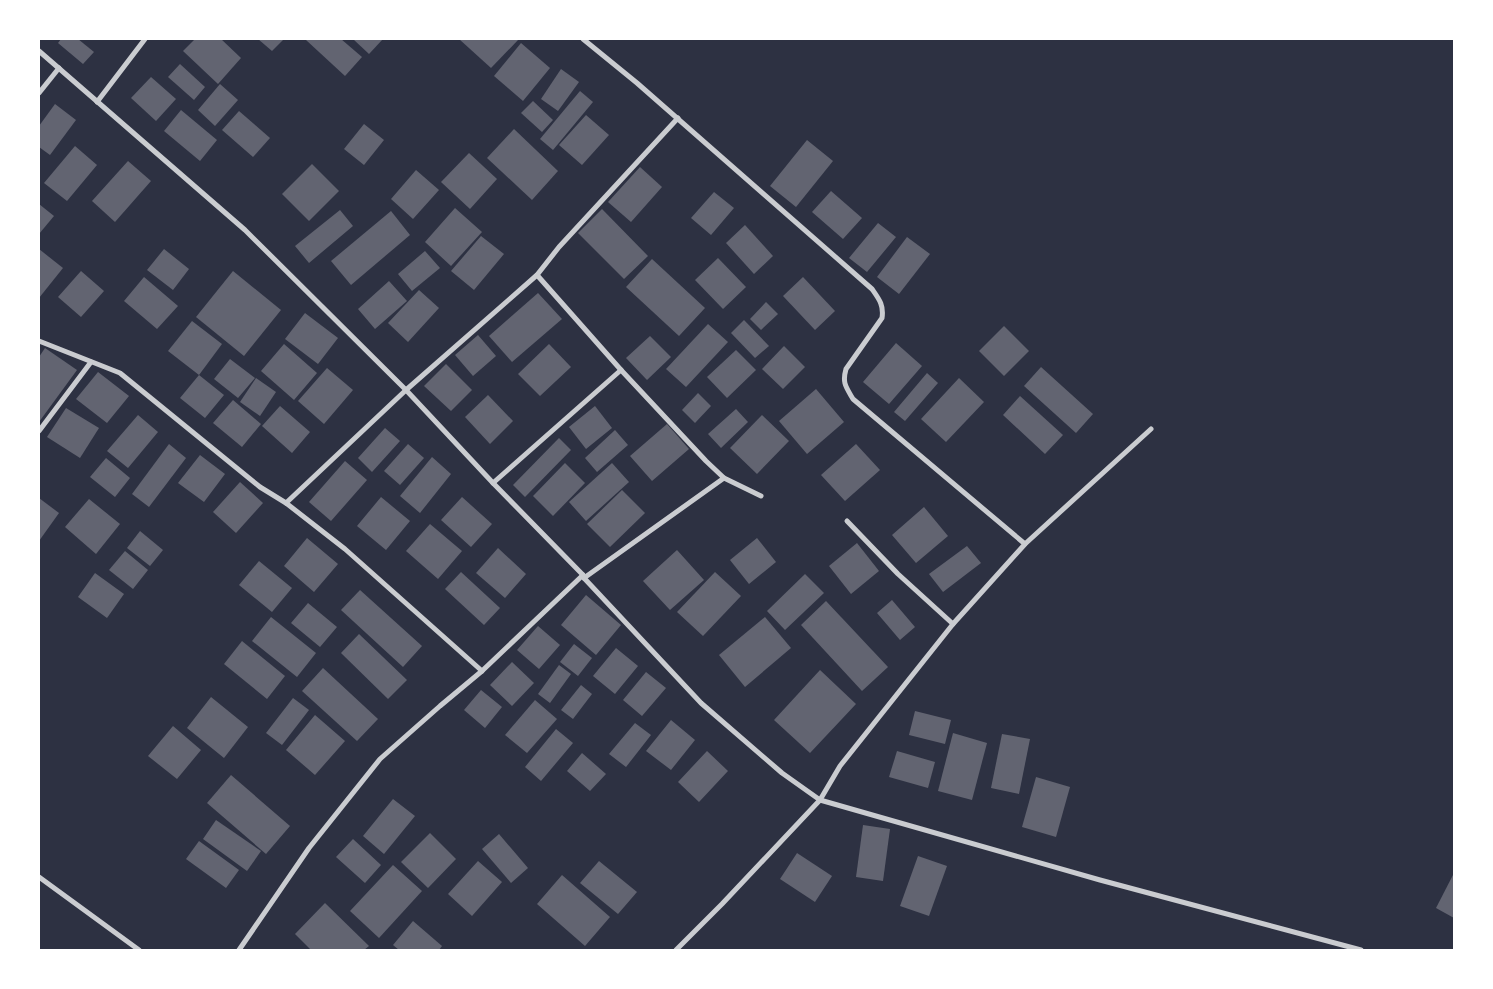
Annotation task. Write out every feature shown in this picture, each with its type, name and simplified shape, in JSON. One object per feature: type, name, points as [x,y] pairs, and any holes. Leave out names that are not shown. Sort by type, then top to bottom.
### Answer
[{"type":"street","points":[[96,102],[145,39]]},
{"type":"street","points":[[583,39],[678,118],[872,289],[880,300],[883,309],[882,318],[846,368],[843,378],[845,386],[853,399],[1024,544]]},
{"type":"street","points":[[39,52],[245,230],[406,390],[701,703],[782,774],[820,800],[1100,880],[1361,950]]},
{"type":"street","points":[[39,93],[58,68]]},
{"type":"street","points":[[286,503],[406,390],[536,275],[559,246],[678,118]]},
{"type":"street","points":[[536,275],[706,461],[724,478],[761,496]]},
{"type":"street","points":[[39,342],[120,372],[260,487],[286,503],[345,549],[482,671]]},
{"type":"street","points":[[39,431],[91,362]]},
{"type":"street","points":[[492,483],[621,370]]},
{"type":"street","points":[[676,950],[820,800],[840,766],[953,624],[1024,544],[1151,430]]},
{"type":"street","points":[[238,950],[309,848],[380,759],[482,671],[584,577],[724,478]]},
{"type":"street","points":[[847,521],[898,574],[953,624]]},
{"type":"street","points":[[39,877],[139,950]]},
{"type":"building","points":[[61,39],[78,39],[94,52],[83,64],[58,43]]},
{"type":"building","points":[[195,39],[221,39],[241,58],[218,84],[183,51]]},
{"type":"building","points":[[258,39],[284,39],[272,51]]},
{"type":"building","points":[[307,39],[341,39],[362,57],[345,76]]},
{"type":"building","points":[[353,39],[383,39],[369,54]]},
{"type":"building","points":[[459,39],[519,39],[491,68]]},
{"type":"building","points":[[521,43],[550,68],[523,101],[494,76]]},
{"type":"building","points":[[180,64],[205,87],[194,100],[168,77]]},
{"type":"building","points":[[561,69],[579,82],[558,111],[541,99]]},
{"type":"building","points":[[151,77],[176,99],[156,121],[131,98]]},
{"type":"building","points":[[220,84],[238,100],[215,126],[198,110]]},
{"type":"building","points":[[580,91],[593,102],[553,150],[540,139]]},
{"type":"building","points":[[533,101],[553,120],[542,132],[521,113]]},
{"type":"building","points":[[55,104],[76,120],[50,155],[39,147],[39,126]]},
{"type":"building","points":[[181,110],[217,140],[200,161],[164,131]]},
{"type":"building","points":[[239,111],[270,138],[253,157],[222,130]]},
{"type":"building","points":[[586,115],[609,135],[582,165],[559,145]]},
{"type":"building","points":[[364,124],[384,140],[364,165],[344,149]]},
{"type":"building","points":[[514,129],[558,171],[532,200],[487,158]]},
{"type":"building","points":[[807,140],[833,161],[796,207],[770,186]]},
{"type":"building","points":[[75,146],[97,165],[67,201],[44,183]]},
{"type":"building","points":[[469,153],[497,179],[470,209],[441,182]]},
{"type":"building","points":[[128,161],[151,181],[115,222],[92,201]]},
{"type":"building","points":[[312,164],[339,191],[309,221],[282,194]]},
{"type":"building","points":[[640,167],[662,187],[631,222],[608,202]]},
{"type":"building","points":[[416,170],[439,190],[413,219],[391,199]]},
{"type":"building","points":[[831,191],[862,218],[843,239],[812,212]]},
{"type":"building","points":[[714,192],[734,208],[711,235],[691,218]]},
{"type":"building","points":[[39,204],[54,216],[39,234]]},
{"type":"building","points":[[455,208],[482,232],[451,266],[425,242]]},
{"type":"building","points":[[602,209],[648,256],[624,279],[578,233]]},
{"type":"building","points":[[340,210],[353,226],[309,263],[295,246]]},
{"type":"building","points":[[391,211],[410,235],[351,285],[331,261]]},
{"type":"building","points":[[878,223],[896,237],[867,272],[849,258]]},
{"type":"building","points":[[745,225],[773,256],[754,274],[726,243]]},
{"type":"building","points":[[481,236],[504,254],[474,290],[451,271]]},
{"type":"building","points":[[907,237],[930,254],[899,294],[877,277]]},
{"type":"building","points":[[39,249],[63,268],[39,298]]},
{"type":"building","points":[[164,249],[189,269],[173,290],[147,270]]},
{"type":"building","points":[[425,251],[440,268],[412,291],[398,274]]},
{"type":"building","points":[[718,258],[746,287],[723,309],[695,280]]},
{"type":"building","points":[[652,259],[705,308],[679,336],[626,287]]},
{"type":"building","points":[[81,271],[104,291],[81,317],[58,297]]},
{"type":"building","points":[[233,271],[281,310],[244,356],[196,317]]},
{"type":"building","points":[[144,277],[178,306],[157,329],[124,301]]},
{"type":"building","points":[[803,277],[835,311],[815,330],[783,296]]},
{"type":"building","points":[[389,281],[407,301],[375,329],[358,309]]},
{"type":"building","points":[[419,290],[439,308],[408,342],[388,323]]},
{"type":"building","points":[[538,293],[562,319],[512,362],[489,336]]},
{"type":"building","points":[[766,302],[778,314],[761,330],[750,319]]},
{"type":"building","points":[[305,313],[338,338],[318,364],[285,339]]},
{"type":"building","points":[[744,320],[769,346],[755,358],[731,333]]},
{"type":"building","points":[[192,321],[222,344],[199,375],[168,351]]},
{"type":"building","points":[[708,324],[728,342],[686,387],[666,369]]},
{"type":"building","points":[[1004,326],[1029,351],[1004,376],[979,351]]},
{"type":"building","points":[[478,335],[496,356],[473,376],[455,355]]},
{"type":"building","points":[[650,336],[671,357],[647,380],[626,358]]},
{"type":"building","points":[[896,343],[922,366],[889,404],[863,382]]},
{"type":"building","points":[[284,344],[317,373],[294,400],[261,371]]},
{"type":"building","points":[[549,344],[571,367],[540,396],[518,374]]},
{"type":"building","points":[[784,346],[805,367],[783,389],[762,369]]},
{"type":"building","points":[[45,348],[77,370],[39,422],[39,357]]},
{"type":"building","points":[[736,350],[756,370],[727,398],[707,377]]},
{"type":"building","points":[[230,359],[255,378],[238,398],[214,379]]},
{"type":"building","points":[[446,364],[472,390],[451,411],[424,386]]},
{"type":"building","points":[[1041,367],[1093,414],[1076,433],[1024,386]]},
{"type":"building","points":[[327,368],[353,390],[324,424],[298,401]]},
{"type":"building","points":[[98,372],[129,396],[107,423],[76,399]]},
{"type":"building","points":[[927,373],[938,383],[905,421],[894,412]]},
{"type":"building","points":[[199,375],[224,395],[205,418],[180,398]]},
{"type":"building","points":[[256,378],[276,392],[260,416],[240,402]]},
{"type":"building","points":[[959,378],[984,402],[946,442],[921,419]]},
{"type":"building","points":[[816,389],[844,422],[807,454],[779,421]]},
{"type":"building","points":[[698,393],[711,406],[695,423],[682,410]]},
{"type":"building","points":[[488,395],[513,421],[490,444],[465,417]]},
{"type":"building","points":[[1020,396],[1063,435],[1045,454],[1003,415]]},
{"type":"building","points":[[233,400],[261,424],[242,447],[213,423]]},
{"type":"building","points":[[280,406],[310,432],[292,453],[262,426]]},
{"type":"building","points":[[595,406],[612,428],[586,449],[569,427]]},
{"type":"building","points":[[66,408],[99,428],[80,458],[47,437]]},
{"type":"building","points":[[736,409],[748,422],[721,448],[708,434]]},
{"type":"building","points":[[138,415],[158,432],[128,468],[107,451]]},
{"type":"building","points":[[762,415],[789,441],[757,474],[730,448]]},
{"type":"building","points":[[667,424],[689,449],[652,481],[630,456]]},
{"type":"building","points":[[385,428],[400,441],[372,472],[358,458]]},
{"type":"building","points":[[615,430],[628,445],[597,472],[585,458]]},
{"type":"building","points":[[559,438],[571,450],[525,497],[513,485]]},
{"type":"building","points":[[169,444],[186,458],[149,507],[132,494]]},
{"type":"building","points":[[408,444],[424,458],[400,485],[384,471]]},
{"type":"building","points":[[856,444],[880,470],[845,501],[821,475]]},
{"type":"building","points":[[200,455],[225,474],[204,502],[178,483]]},
{"type":"building","points":[[432,457],[451,474],[420,513],[400,496]]},
{"type":"building","points":[[106,458],[130,478],[115,497],[90,477]]},
{"type":"building","points":[[345,461],[367,480],[331,521],[309,502]]},
{"type":"building","points":[[565,463],[585,483],[553,516],[533,496]]},
{"type":"building","points":[[612,463],[629,482],[586,521],[569,502]]},
{"type":"building","points":[[240,482],[263,503],[236,533],[213,512]]},
{"type":"building","points":[[622,490],[645,513],[610,547],[587,524]]},
{"type":"building","points":[[381,497],[410,521],[386,550],[357,526]]},
{"type":"building","points":[[462,497],[492,524],[471,547],[441,520]]},
{"type":"building","points":[[39,498],[59,513],[39,541]]},
{"type":"building","points":[[89,499],[120,524],[96,554],[65,527]]},
{"type":"building","points":[[924,507],[948,536],[916,563],[892,535]]},
{"type":"building","points":[[430,524],[462,551],[438,579],[406,551]]},
{"type":"building","points":[[140,531],[163,550],[150,566],[127,548]]},
{"type":"building","points":[[307,538],[338,564],[314,592],[284,566]]},
{"type":"building","points":[[757,538],[776,562],[749,584],[730,560]]},
{"type":"building","points":[[857,543],[879,571],[851,594],[829,566]]},
{"type":"building","points":[[967,546],[981,563],[943,592],[929,574]]},
{"type":"building","points":[[498,548],[526,574],[505,598],[476,573]]},
{"type":"building","points":[[677,550],[704,580],[670,610],[643,581]]},
{"type":"building","points":[[125,551],[148,570],[133,589],[109,570]]},
{"type":"building","points":[[259,561],[292,588],[272,612],[239,585]]},
{"type":"building","points":[[461,572],[500,608],[484,625],[445,589]]},
{"type":"building","points":[[715,572],[741,596],[703,636],[677,612]]},
{"type":"building","points":[[95,573],[124,594],[107,618],[78,597]]},
{"type":"building","points":[[805,574],[824,593],[785,630],[767,611]]},
{"type":"building","points":[[360,590],[422,646],[403,667],[341,610]]},
{"type":"building","points":[[586,595],[621,625],[596,655],[561,625]]},
{"type":"building","points":[[892,600],[915,627],[900,640],[877,613]]},
{"type":"building","points":[[826,601],[888,667],[862,691],[801,625]]},
{"type":"building","points":[[308,603],[337,627],[320,647],[291,623]]},
{"type":"building","points":[[271,617],[316,653],[297,677],[252,641]]},
{"type":"building","points":[[765,617],[791,648],[745,687],[719,655]]},
{"type":"building","points":[[538,626],[560,645],[539,669],[517,650]]},
{"type":"building","points":[[359,634],[407,680],[388,699],[341,653]]},
{"type":"building","points":[[242,641],[285,676],[267,699],[224,664]]},
{"type":"building","points":[[574,644],[592,658],[578,676],[560,662]]},
{"type":"building","points":[[616,648],[638,666],[615,694],[593,676]]},
{"type":"building","points":[[512,662],[534,683],[512,706],[490,685]]},
{"type":"building","points":[[559,665],[571,674],[550,703],[538,694]]},
{"type":"building","points":[[323,668],[378,719],[357,741],[302,691]]},
{"type":"building","points":[[820,670],[856,704],[810,753],[774,720]]},
{"type":"building","points":[[646,672],[666,688],[642,716],[623,700]]},
{"type":"building","points":[[581,685],[592,694],[573,719],[561,710]]},
{"type":"building","points":[[481,690],[502,707],[485,728],[464,710]]},
{"type":"building","points":[[211,697],[248,727],[224,758],[187,728]]},
{"type":"building","points":[[293,698],[309,710],[282,745],[266,733]]},
{"type":"building","points":[[535,700],[557,719],[527,753],[505,735]]},
{"type":"building","points":[[915,711],[951,720],[945,744],[909,735]]},
{"type":"building","points":[[315,715],[345,741],[315,775],[286,750]]},
{"type":"building","points":[[671,720],[695,740],[671,770],[646,751]]},
{"type":"building","points":[[635,723],[651,735],[626,767],[609,754]]},
{"type":"building","points":[[173,726],[201,750],[177,779],[148,756]]},
{"type":"building","points":[[556,729],[573,743],[541,781],[525,767]]},
{"type":"building","points":[[953,733],[987,743],[972,800],[938,791]]},
{"type":"building","points":[[1002,734],[1030,739],[1019,794],[991,788]]},
{"type":"building","points":[[707,751],[728,771],[699,802],[678,782]]},
{"type":"building","points":[[897,751],[935,762],[928,788],[889,777]]},
{"type":"building","points":[[582,753],[606,774],[590,791],[567,771]]},
{"type":"building","points":[[231,775],[290,826],[266,854],[207,803]]},
{"type":"building","points":[[1036,777],[1070,787],[1056,837],[1022,827]]},
{"type":"building","points":[[393,799],[415,816],[384,854],[363,836]]},
{"type":"building","points":[[216,820],[261,851],[247,871],[203,839]]},
{"type":"building","points":[[863,825],[890,829],[883,881],[856,877]]},
{"type":"building","points":[[430,833],[456,859],[428,888],[401,862]]},
{"type":"building","points":[[499,834],[528,868],[511,883],[482,849]]},
{"type":"building","points":[[353,839],[381,865],[365,883],[336,857]]},
{"type":"building","points":[[199,841],[239,870],[226,888],[186,859]]},
{"type":"building","points":[[797,853],[832,876],[815,902],[780,879]]},
{"type":"building","points":[[918,856],[947,866],[929,916],[900,906]]},
{"type":"building","points":[[478,861],[502,882],[472,916],[448,894]]},
{"type":"building","points":[[599,861],[637,892],[618,914],[580,883]]},
{"type":"building","points":[[393,865],[422,891],[379,938],[350,911]]},
{"type":"building","points":[[1454,873],[1454,918],[1436,908]]},
{"type":"building","points":[[562,875],[610,917],[585,946],[537,904]]},
{"type":"building","points":[[325,903],[369,946],[364,950],[311,950],[295,934]]},
{"type":"building","points":[[413,921],[442,946],[439,950],[399,950],[393,945]]}]
